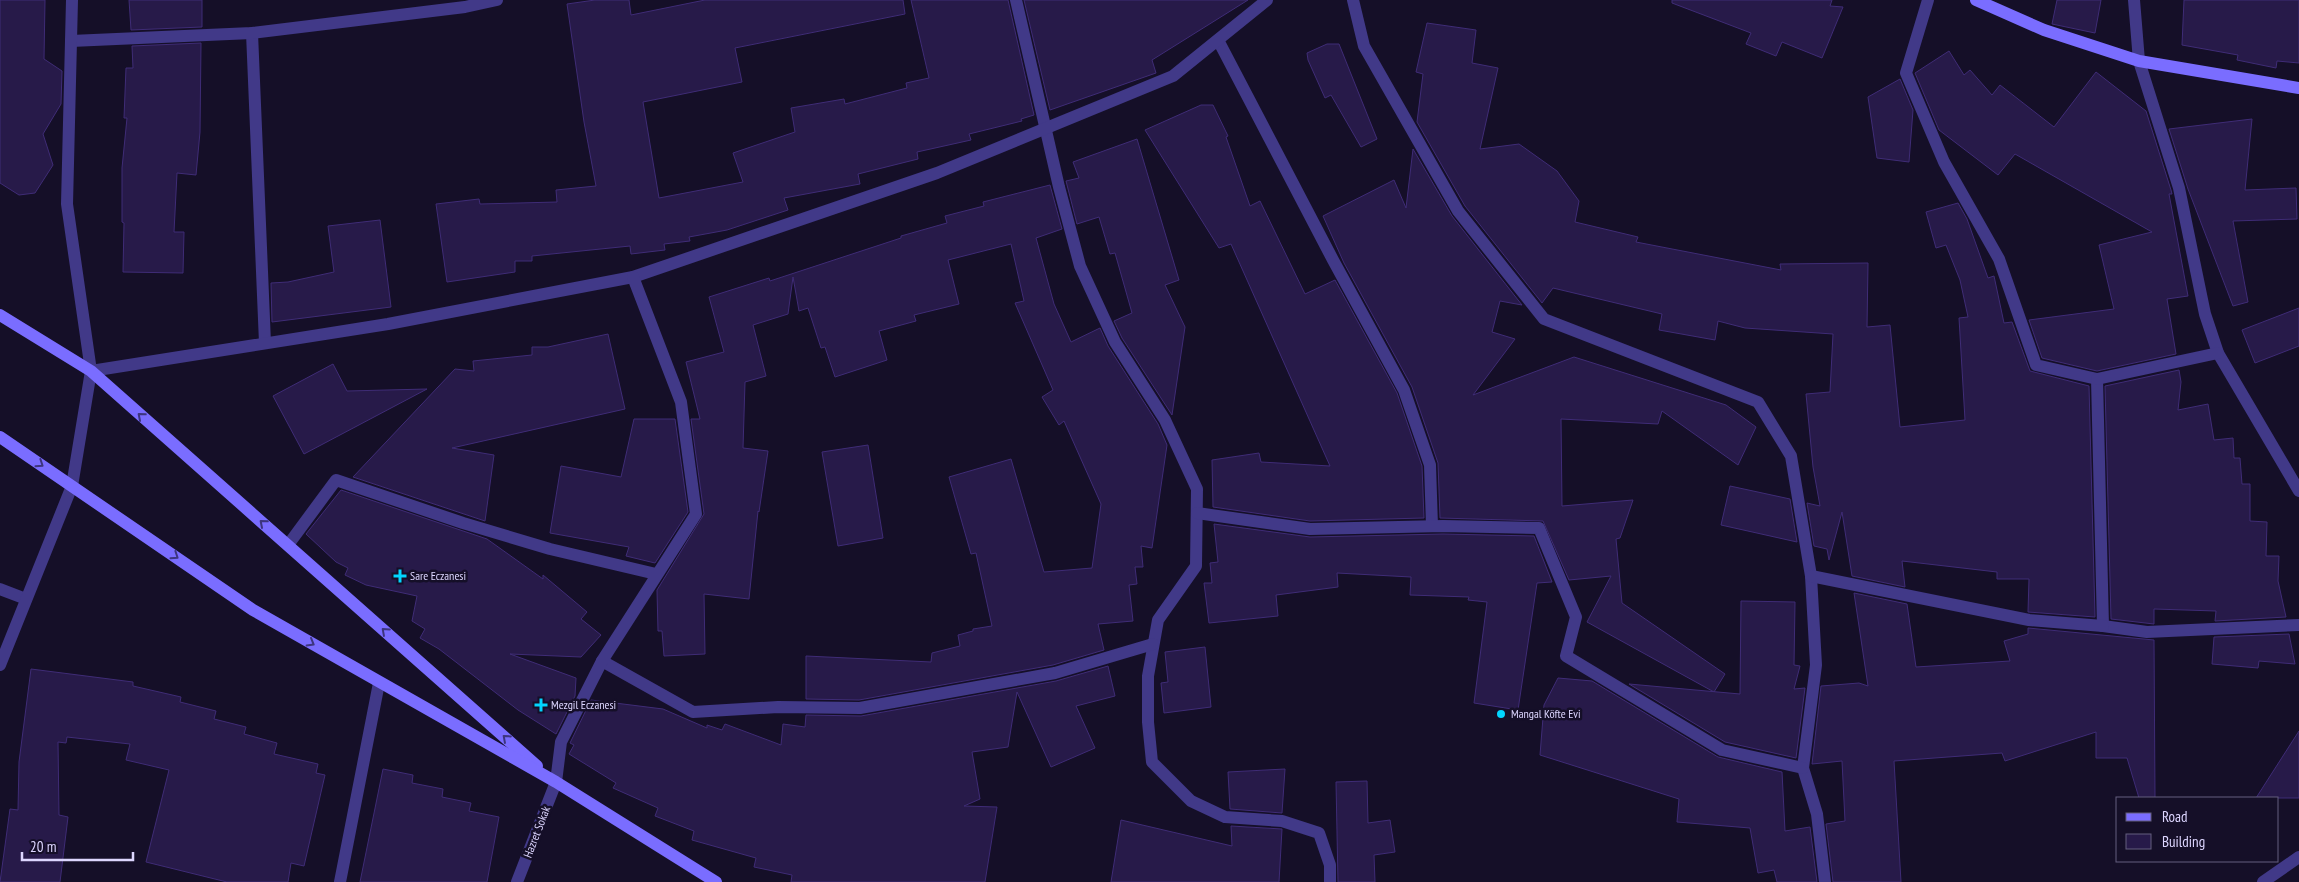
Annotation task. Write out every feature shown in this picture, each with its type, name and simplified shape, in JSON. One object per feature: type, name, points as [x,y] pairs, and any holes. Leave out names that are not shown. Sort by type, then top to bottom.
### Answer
[{"type":"street","points":[[0,665],[72,486],[91,371],[67,204],[72,0]]},
{"type":"street","points":[[71,41],[252,32],[498,0]]},
{"type":"street","points":[[1016,0],[1059,187],[1080,266],[1115,342],[1165,420],[1197,489],[1196,566],[1158,620],[1153,644],[1148,676],[1148,722],[1152,762],[1192,801],[1225,817],[1282,822],[1318,833],[1330,865],[1330,882]]},
{"type":"street","points":[[91,371],[388,324],[633,277],[937,173],[1046,130],[1173,76],[1267,0]]},
{"type":"street","points":[[1353,0],[1364,46],[1458,211],[1544,319],[1758,402],[1791,456],[1811,576],[1816,666],[1803,768],[1817,814],[1825,882]]},
{"type":"street","points":[[1928,0],[1906,73],[1944,162],[2000,259],[2036,365],[2097,379],[2218,353]]},
{"type":"street","points":[[1976,0],[2044,30],[2139,60],[2299,88]]},
{"type":"street","points":[[2134,0],[2139,60],[2179,188],[2205,314],[2218,353],[2299,492]]},
{"type":"street","points":[[252,32],[265,343]]},
{"type":"street","points":[[1218,40],[1333,260],[1404,390],[1430,465],[1432,526]]},
{"type":"street","name":"Hazret Sokak","points":[[517,882],[556,782],[561,742],[602,661],[696,514],[681,402],[633,277]]},
{"type":"street","points":[[0,315],[91,371],[556,782]]},
{"type":"street","points":[[2097,379],[2103,626]]},
{"type":"street","points":[[0,437],[253,610],[556,782],[716,882]]},
{"type":"street","points":[[288,545],[336,480],[463,523],[550,549],[656,574]]},
{"type":"street","points":[[1197,513],[1310,529],[1432,526],[1539,528],[1576,617],[1566,656],[1722,750],[1803,768]]},
{"type":"street","points":[[1811,576],[2029,620],[2103,626],[2147,632],[2299,625]]},
{"type":"street","points":[[0,589],[26,599]]},
{"type":"street","points":[[602,661],[694,712],[778,708],[860,708],[1054,673],[1153,644]]},
{"type":"street","points":[[340,882],[379,683]]},
{"type":"street","points":[[2263,882],[2299,858]]},
{"type":"building","points":[[0,0],[45,0],[44,59],[62,71],[61,104],[43,134],[53,165],[35,193],[19,195],[0,183]]},
{"type":"building","points":[[129,0],[202,0],[202,27],[131,30]]},
{"type":"building","points":[[595,0],[629,0],[631,15],[705,0],[903,0],[905,14],[735,48],[742,82],[643,102],[659,198],[743,182],[733,153],[795,132],[791,108],[844,99],[845,104],[907,88],[906,83],[929,78],[911,0],[1008,0],[1034,115],[1021,119],[1022,121],[969,134],[971,140],[917,152],[918,159],[858,174],[860,184],[784,198],[788,210],[727,230],[689,237],[690,241],[664,244],[665,250],[631,254],[630,246],[532,256],[532,261],[515,261],[515,272],[447,282],[436,204],[479,199],[480,204],[557,202],[556,190],[596,186],[584,122],[567,4]]},
{"type":"building","points":[[1024,0],[1248,0],[1152,60],[1156,73],[1050,110]]},
{"type":"building","points":[[1672,0],[1832,0],[1830,6],[1843,7],[1822,58],[1782,42],[1776,56],[1746,44],[1751,33],[1672,3]]},
{"type":"building","points":[[2057,0],[2101,0],[2095,33],[2052,24]]},
{"type":"building","points":[[2184,0],[2299,0],[2299,63],[2277,61],[2276,68],[2237,60],[2238,55],[2182,45]]},
{"type":"building","points":[[1427,23],[1476,30],[1472,63],[1498,68],[1480,149],[1519,144],[1557,171],[1579,201],[1575,222],[1638,237],[1636,242],[1781,270],[1780,264],[1868,263],[1867,327],[1890,325],[1900,427],[1965,420],[1959,318],[1968,317],[1960,280],[1946,245],[1936,248],[1926,212],[1958,203],[1967,219],[1988,278],[1994,276],[2004,323],[2012,322],[2030,371],[2089,386],[2095,617],[2028,612],[2029,579],[1997,579],[1997,572],[1902,561],[1905,587],[1852,576],[1842,512],[1829,560],[1827,549],[1814,546],[1807,503],[1820,506],[1813,467],[1806,394],[1830,392],[1833,334],[1745,328],[1718,321],[1715,340],[1659,330],[1662,314],[1553,288],[1542,303],[1465,206],[1417,122],[1423,74],[1416,72]]},
{"type":"building","points":[[201,43],[200,132],[196,175],[177,173],[174,232],[184,232],[183,273],[123,272],[122,168],[127,118],[124,118],[126,68],[133,68],[132,46]]},
{"type":"building","points":[[1327,44],[1339,44],[1377,139],[1361,147],[1331,95],[1325,98],[1308,60],[1307,53]]},
{"type":"building","points":[[1949,51],[1964,75],[1970,70],[1992,95],[2000,85],[2054,127],[2096,72],[2146,111],[2172,194],[2169,194],[2188,296],[2167,299],[2176,354],[2097,371],[2042,358],[2029,320],[2114,309],[2099,245],[2152,232],[2015,154],[1998,175],[1939,130],[1915,73]]},
{"type":"building","points":[[1900,79],[1913,110],[1909,162],[1877,158],[1868,97]]},
{"type":"building","points":[[1201,105],[1213,105],[1228,136],[1226,137],[1250,206],[1260,201],[1305,294],[1335,280],[1397,393],[1422,466],[1424,518],[1310,521],[1213,507],[1212,460],[1259,453],[1261,462],[1330,466],[1231,244],[1219,248],[1145,130]]},
{"type":"building","points":[[2252,119],[2245,190],[2296,188],[2297,219],[2233,221],[2248,302],[2233,306],[2188,189],[2169,129]]},
{"type":"building","points":[[1137,139],[1179,280],[1165,285],[1185,327],[1172,415],[1122,338],[1114,321],[1132,313],[1115,253],[1110,254],[1099,217],[1077,224],[1066,181],[1079,178],[1073,162]]},
{"type":"building","points":[[1413,149],[1452,216],[1522,305],[1500,301],[1492,332],[1515,339],[1473,395],[1574,357],[1726,405],[1756,427],[1738,465],[1662,411],[1658,424],[1561,419],[1562,506],[1633,500],[1620,538],[1616,539],[1622,603],[1725,674],[1714,692],[1587,622],[1611,576],[1569,580],[1543,521],[1440,518],[1438,463],[1412,387],[1344,263],[1323,216],[1394,180],[1406,208]]},
{"type":"building","points":[[1050,185],[1062,229],[1036,238],[1054,304],[1071,342],[1100,328],[1108,346],[1158,424],[1167,445],[1152,548],[1141,546],[1143,567],[1135,567],[1137,584],[1129,585],[1133,621],[1098,624],[1104,650],[1053,665],[859,700],[806,699],[806,656],[931,662],[932,653],[960,646],[958,635],[973,631],[973,629],[992,626],[976,553],[971,554],[949,477],[1011,459],[1044,572],[1092,568],[1101,504],[1064,421],[1059,425],[1042,397],[1053,390],[1015,303],[1024,301],[1011,244],[948,260],[959,304],[914,315],[916,321],[879,331],[887,360],[835,377],[825,347],[821,348],[808,308],[799,311],[793,277],[788,314],[753,325],[766,376],[745,382],[743,448],[768,451],[758,511],[749,599],[704,594],[705,654],[664,656],[662,631],[658,631],[657,590],[704,514],[691,419],[700,419],[686,362],[724,352],[709,297],[769,278],[770,281],[901,238],[901,236],[947,223],[945,216],[984,206],[983,202]]},
{"type":"building","points":[[380,220],[391,307],[272,322],[271,283],[288,282],[334,272],[328,226]]},
{"type":"building","points":[[2299,308],[2299,346],[2255,363],[2242,330]]},
{"type":"building","points":[[608,334],[625,409],[452,448],[494,455],[485,521],[353,477],[455,369],[474,371],[473,361],[532,355],[532,347],[548,347]]},
{"type":"building","points":[[333,364],[347,391],[427,389],[304,454],[273,396]]},
{"type":"building","points":[[2179,370],[2181,382],[2178,410],[2208,404],[2214,440],[2233,438],[2234,458],[2240,458],[2242,484],[2250,484],[2250,521],[2267,522],[2266,556],[2279,556],[2278,581],[2286,617],[2215,621],[2216,611],[2154,609],[2154,624],[2111,619],[2105,386]]},
{"type":"building","points":[[634,419],[675,419],[688,512],[655,563],[626,556],[629,547],[550,533],[561,466],[621,477]]},
{"type":"building","points":[[868,445],[883,538],[838,546],[822,452]]},
{"type":"building","points":[[1730,486],[1790,499],[1797,542],[1721,525]]},
{"type":"building","points":[[341,490],[487,539],[543,579],[543,575],[587,612],[581,619],[601,635],[581,657],[510,654],[576,678],[575,696],[556,734],[518,710],[439,649],[420,638],[425,629],[412,621],[417,596],[366,585],[345,575],[348,568],[336,562],[306,534]]},
{"type":"building","points":[[1214,524],[1310,537],[1443,534],[1534,536],[1552,582],[1537,583],[1518,710],[1474,703],[1487,602],[1468,600],[1469,597],[1410,595],[1411,577],[1337,573],[1338,587],[1276,595],[1278,616],[1209,623],[1204,583],[1212,583],[1210,563],[1218,562]]},
{"type":"building","points":[[1854,593],[1907,604],[1916,667],[2010,661],[2004,641],[2028,634],[2028,628],[2154,640],[2155,797],[2139,797],[2127,758],[2096,758],[2096,732],[2005,761],[2002,753],[1894,761],[1901,882],[1833,882],[1826,824],[1845,821],[1842,761],[1812,764],[1821,686],[1859,683],[1868,686]]},
{"type":"building","points":[[1741,601],[1795,602],[1794,665],[1800,666],[1794,689],[1805,688],[1796,758],[1725,742],[1629,684],[1740,694]]},
{"type":"building","points":[[2289,634],[2295,664],[2259,661],[2258,668],[2212,664],[2214,637]]},
{"type":"building","points":[[1205,647],[1211,707],[1164,713],[1161,683],[1168,682],[1165,652]]},
{"type":"building","points":[[1108,666],[1115,696],[1076,706],[1095,748],[1051,767],[1017,692],[1008,747],[972,752],[980,799],[964,806],[997,807],[985,882],[791,882],[792,875],[754,867],[756,858],[692,840],[694,831],[655,816],[658,808],[613,788],[616,783],[569,754],[574,745],[570,743],[591,700],[663,709],[707,728],[707,725],[722,730],[725,724],[781,745],[783,724],[805,727],[806,715],[861,716],[1056,681]]},
{"type":"building","points":[[31,669],[133,682],[133,686],[181,697],[180,702],[216,711],[214,719],[246,727],[244,734],[277,743],[274,754],[318,764],[316,773],[325,775],[304,866],[291,863],[288,882],[227,882],[146,862],[169,770],[126,760],[130,744],[67,737],[66,743],[58,742],[59,815],[68,817],[60,882],[0,882],[10,809],[18,810],[19,762]]},
{"type":"building","points":[[1558,678],[1592,681],[1718,757],[1782,772],[1785,831],[1810,827],[1817,882],[1777,882],[1774,870],[1758,873],[1750,828],[1677,822],[1679,799],[1540,755],[1544,705]]},
{"type":"building","points":[[2299,731],[2299,798],[2257,797]]},
{"type":"building","points":[[383,769],[413,775],[412,783],[443,789],[442,797],[471,803],[469,811],[499,817],[487,882],[360,882]]},
{"type":"building","points":[[1285,769],[1282,813],[1230,809],[1228,772]]},
{"type":"building","points":[[1367,781],[1368,823],[1390,820],[1395,852],[1374,855],[1375,882],[1338,882],[1336,782]]},
{"type":"building","points":[[1121,820],[1232,846],[1231,826],[1282,829],[1279,882],[1111,882]]},
{"type":"place","name":"Sare Eczanesi","points":[[400,576]]},
{"type":"place","name":"Mezgil Eczanesi","points":[[541,705]]},
{"type":"place","name":"Mangal Köfte Evi","points":[[1501,714]]}]
